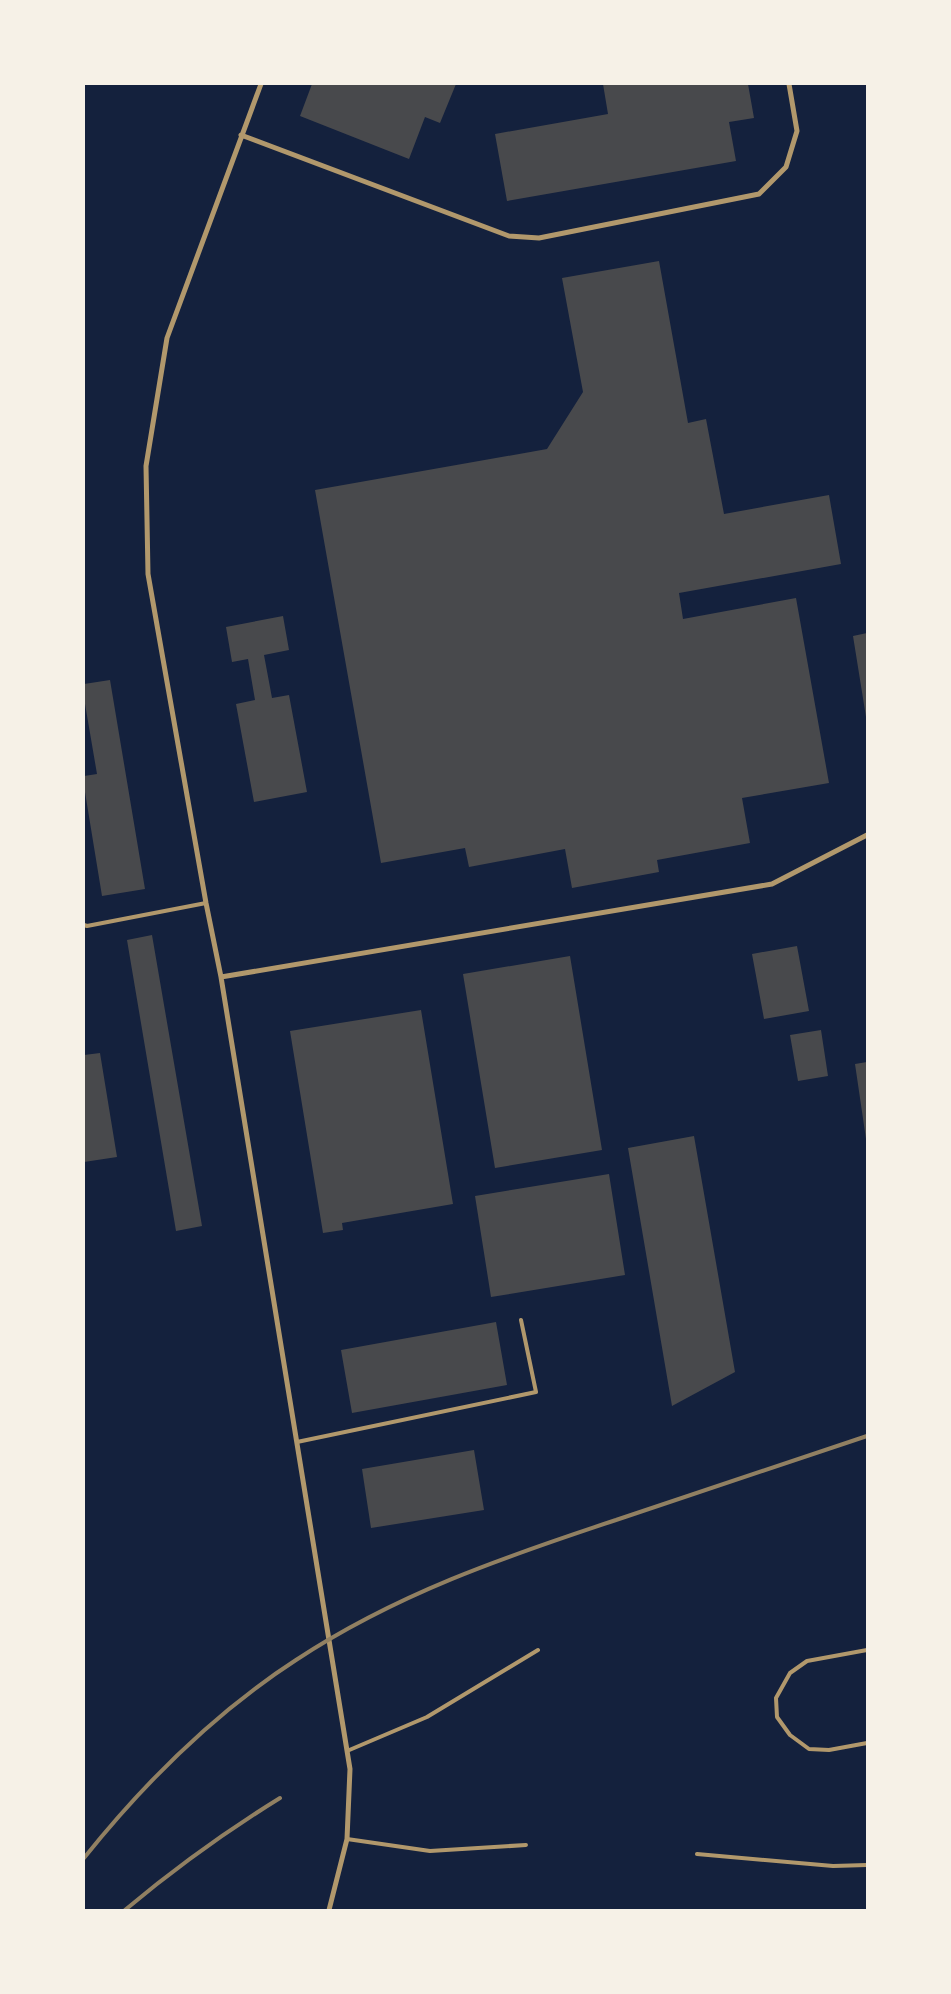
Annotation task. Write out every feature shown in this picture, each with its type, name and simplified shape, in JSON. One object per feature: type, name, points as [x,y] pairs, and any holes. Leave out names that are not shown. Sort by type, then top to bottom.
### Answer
[{"type":"street","points":[[261,84],[167,338],[146,466],[148,574],[221,978],[350,1769],[347,1839],[329,1910]]},
{"type":"street","points":[[242,134],[509,236],[539,238],[759,194],[786,167],[797,131],[790,84]]},
{"type":"street","points":[[221,978],[772,884],[867,835]]},
{"type":"lane","points":[[84,925],[87,926],[206,902]]},
{"type":"lane","points":[[297,1442],[536,1392],[521,1320]]},
{"type":"lane","points":[[347,1751],[427,1717],[538,1650]]},
{"type":"lane","points":[[867,1650],[807,1661],[790,1673],[776,1698],[777,1717],[790,1735],[809,1749],[829,1750],[867,1743]]},
{"type":"lane","points":[[347,1839],[430,1851],[526,1846]]},
{"type":"lane","points":[[697,1854],[833,1866],[867,1864]]},
{"type":"building","points":[[312,84],[456,84],[440,123],[425,117],[409,159],[300,116]]},
{"type":"building","points":[[603,84],[748,84],[754,118],[729,122],[736,161],[507,201],[495,134],[608,114]]},
{"type":"building","points":[[659,261],[688,423],[706,419],[724,514],[829,495],[841,564],[679,593],[683,619],[796,598],[829,783],[742,798],[750,843],[657,860],[659,872],[572,888],[565,849],[469,867],[465,848],[381,863],[315,490],[547,449],[583,392],[562,278]]},
{"type":"building","points":[[283,616],[289,650],[264,655],[272,698],[289,695],[307,792],[254,802],[236,704],[255,700],[248,659],[232,662],[226,627]]},
{"type":"building","points":[[867,633],[867,717],[866,717],[853,636]]},
{"type":"building","points":[[110,680],[145,889],[102,896],[84,786],[84,776],[97,774],[84,698],[84,684]]},
{"type":"building","points":[[152,935],[202,1226],[176,1231],[127,940]]},
{"type":"building","points":[[797,946],[809,1011],[764,1019],[752,954]]},
{"type":"building","points":[[570,956],[602,1150],[495,1168],[463,974]]},
{"type":"building","points":[[421,1010],[453,1204],[342,1223],[343,1230],[323,1233],[290,1031]]},
{"type":"building","points":[[821,1030],[828,1076],[798,1081],[790,1035]]},
{"type":"building","points":[[100,1053],[117,1157],[84,1162],[84,1055]]},
{"type":"building","points":[[867,1062],[867,1139],[866,1139],[855,1064]]},
{"type":"building","points":[[694,1136],[735,1372],[672,1406],[628,1148]]},
{"type":"building","points":[[609,1174],[625,1275],[491,1297],[475,1196]]},
{"type":"building","points":[[496,1322],[507,1385],[352,1413],[341,1350]]},
{"type":"building","points":[[474,1450],[484,1510],[371,1528],[362,1469]]},
{"type":"railway","points":[[84,1858],[131,1802],[182,1750],[209,1726],[296,1660],[372,1615],[452,1579],[533,1548],[867,1436]]},
{"type":"railway","points":[[125,1910],[200,1851],[280,1798]]}]
